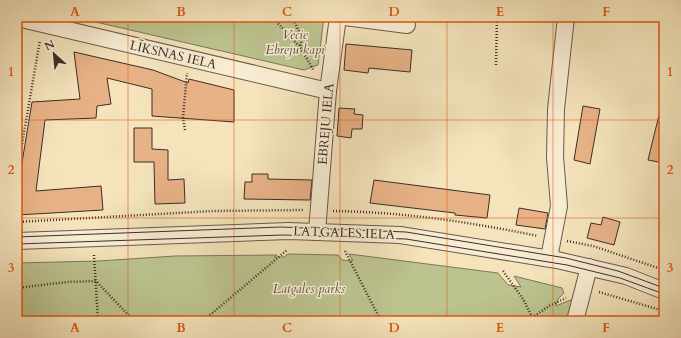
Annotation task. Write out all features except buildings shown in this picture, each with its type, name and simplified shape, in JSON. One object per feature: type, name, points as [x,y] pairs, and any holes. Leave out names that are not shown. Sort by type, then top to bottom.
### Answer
[{"type":"street","name":"EBREJU IELA","points":[[317,232],[329,88],[338,17]]},
{"type":"street","points":[[345,17],[407,25]]},
{"type":"street","points":[[550,258],[559,206],[555,157],[556,109],[566,17]]},
{"type":"street","name":"LĪKSNAS IELA","points":[[17,18],[190,59],[329,88]]},
{"type":"street","name":"LATGALES IELA","points":[[17,241],[252,232],[317,232],[400,235],[550,258],[626,276],[664,291]]},
{"type":"street","points":[[575,321],[588,267]]},
{"type":"path","points":[[272,17],[300,47],[312,70],[329,88]]},
{"type":"path","points":[[292,17],[302,38],[300,47]]},
{"type":"path","points":[[496,65],[497,17]]},
{"type":"path","points":[[17,173],[43,24]]},
{"type":"path","points":[[185,130],[183,118],[186,80],[190,59]]},
{"type":"path","points":[[203,321],[287,250]]},
{"type":"path","points":[[345,251],[381,321]]},
{"type":"path","points":[[94,255],[98,321]]},
{"type":"path","points":[[503,270],[523,299],[534,321]]},
{"type":"path","points":[[17,288],[67,282],[96,281],[134,321]]},
{"type":"path","points":[[526,321],[549,306],[583,290],[608,294],[664,311]]},
{"type":"green space","name":"Vecie Ebreju kapi","points":[[74,17],[324,17],[318,65],[304,70]]},
{"type":"green space","name":"Latgales parks","points":[[288,254],[338,255],[342,260],[353,261],[349,254],[498,273],[508,285],[521,287],[514,276],[562,288],[564,293],[558,299],[556,306],[573,299],[568,321],[17,321],[17,263],[99,261],[175,256],[277,255],[274,257],[284,257]]},
{"type":"tram line","points":[[17,237],[281,227],[406,232],[566,258],[618,271],[664,288]]},
{"type":"tram line","points":[[17,244],[283,235],[406,239],[567,265],[620,278],[664,294]]}]
